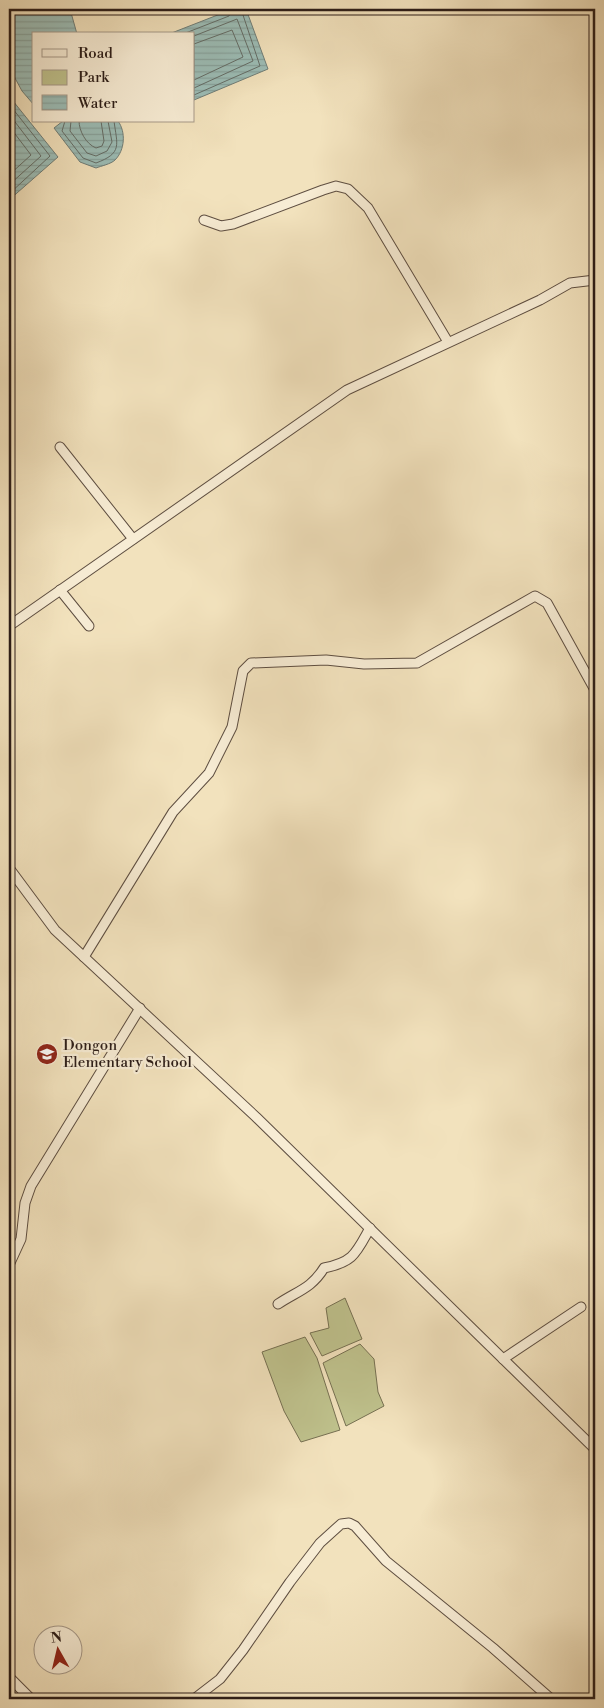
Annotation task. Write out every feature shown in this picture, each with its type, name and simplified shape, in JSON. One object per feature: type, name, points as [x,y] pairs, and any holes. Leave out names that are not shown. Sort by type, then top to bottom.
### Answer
[{"type":"street","points":[[204,220],[221,226],[233,224],[336,186],[348,189],[368,208],[448,342]]},
{"type":"street","points":[[9,626],[347,390],[540,300],[570,283],[595,280]]},
{"type":"street","points":[[60,446],[133,539]]},
{"type":"street","points":[[60,590],[89,626]]},
{"type":"street","points":[[84,958],[173,812],[209,773],[232,727],[243,671],[252,663],[326,660],[364,664],[417,663],[535,596],[547,603],[595,690]]},
{"type":"street","points":[[9,868],[55,930],[140,1008],[370,1228],[595,1449]]},
{"type":"street","points":[[9,1265],[21,1239],[25,1203],[31,1186],[140,1008]]},
{"type":"street","points":[[278,1304],[295,1292],[315,1282],[324,1268],[340,1265],[355,1256],[370,1228]]},
{"type":"street","points":[[503,1359],[581,1308]]},
{"type":"street","points":[[194,1699],[220,1679],[320,1543],[342,1524],[349,1523],[355,1526],[386,1561],[493,1648],[551,1699]]},
{"type":"street","points":[[9,1677],[31,1699]]},
{"type":"green space","points":[[345,1298],[362,1339],[322,1356],[310,1333],[329,1328],[326,1308]]},
{"type":"green space","points":[[305,1337],[317,1358],[340,1430],[301,1442],[284,1411],[262,1352]]},
{"type":"green space","points":[[360,1344],[374,1359],[378,1392],[384,1406],[346,1426],[323,1363]]},
{"type":"water","points":[[9,9],[70,9],[76,32],[32,32],[32,103],[22,91],[9,67]]},
{"type":"water","points":[[233,9],[246,9],[268,69],[195,100],[195,32],[174,32]]},
{"type":"water","points":[[9,96],[58,157],[9,200]]},
{"type":"water","points":[[62,122],[119,122],[123,136],[121,151],[111,163],[96,168],[80,162],[54,128]]},
{"type":"place","name":"Dongon Elementary School","points":[[47,1054]]}]
